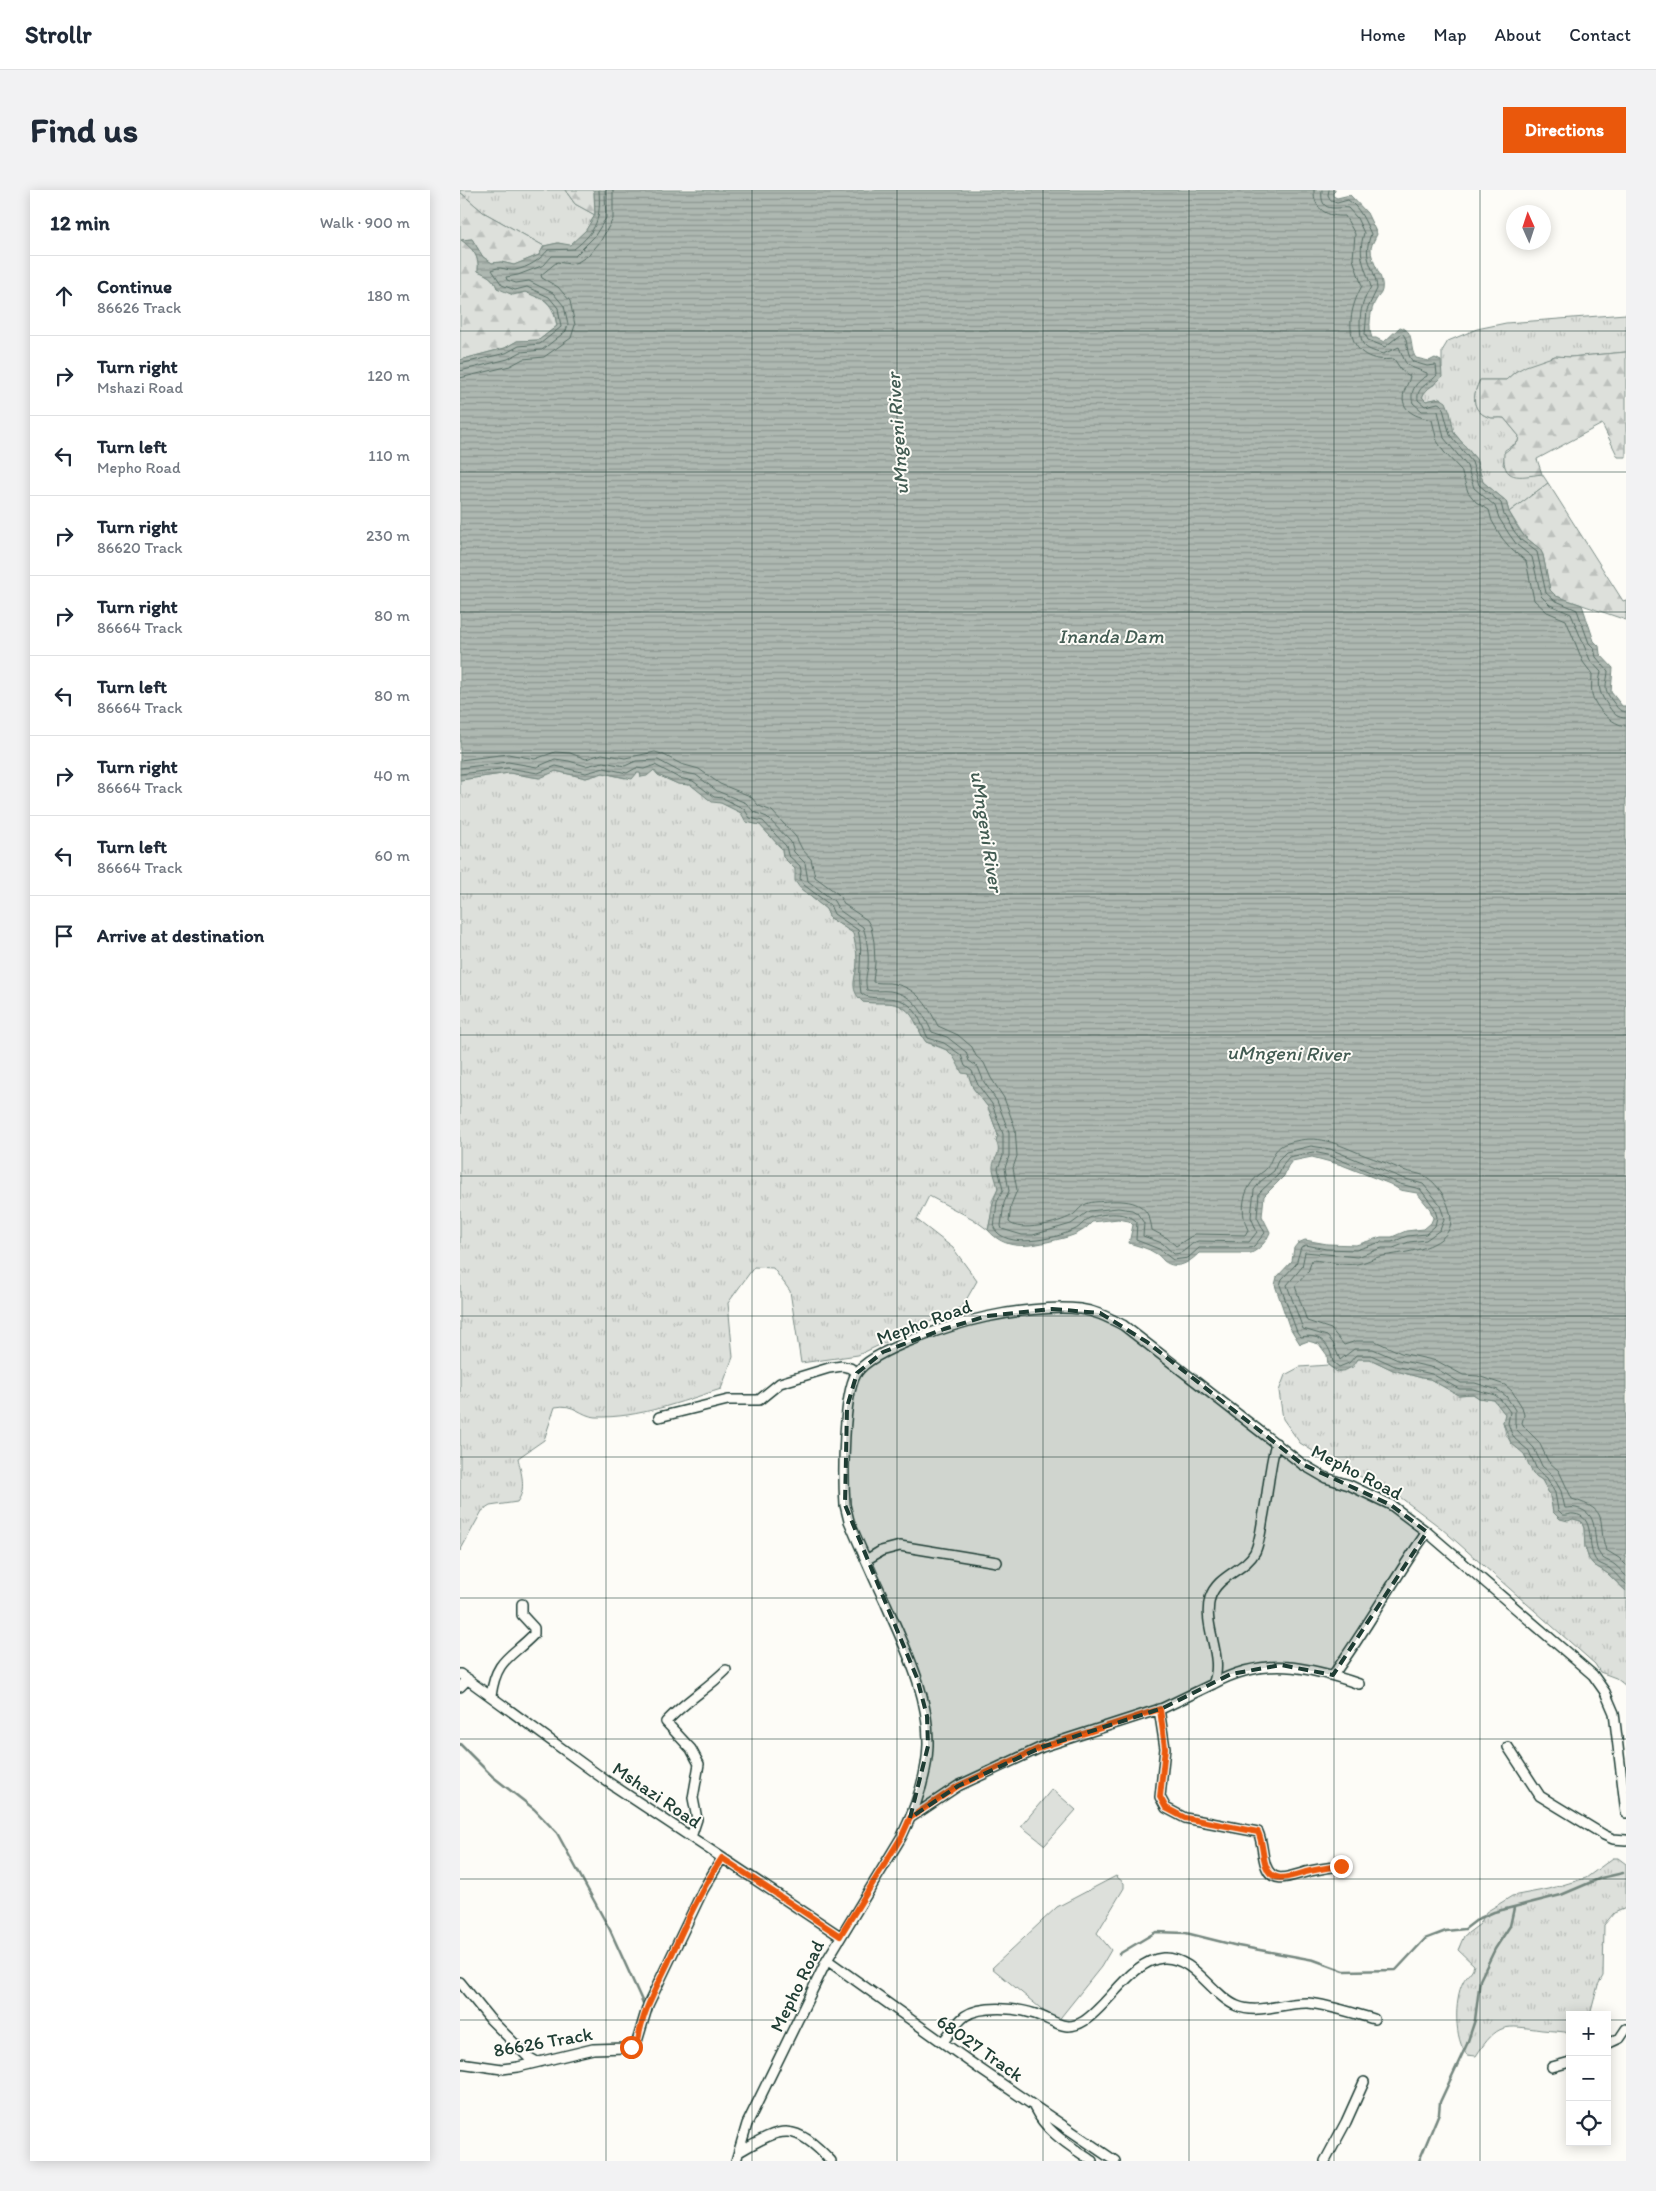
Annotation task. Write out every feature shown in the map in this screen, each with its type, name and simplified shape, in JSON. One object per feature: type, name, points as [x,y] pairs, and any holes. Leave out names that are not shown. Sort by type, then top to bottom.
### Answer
[{"type":"street","name":"Mepho Road","points":[[736,2161],[747,2124],[827,1960],[902,1836],[921,1783],[928,1746],[927,1716],[923,1695],[905,1646],[849,1521],[844,1493],[849,1394],[857,1373],[869,1360],[883,1352],[987,1316],[1052,1308],[1080,1309],[1100,1313],[1123,1325],[1302,1464],[1326,1478],[1349,1485],[1391,1505],[1427,1532],[1593,1674],[1605,1692],[1614,1713],[1626,1813]]},
{"type":"street","points":[[659,1418],[728,1400],[759,1400],[780,1383],[829,1368],[842,1366],[850,1368],[857,1373]]},
{"type":"street","points":[[1213,1684],[1217,1674],[1217,1664],[1208,1614],[1210,1598],[1215,1587],[1255,1552],[1266,1504],[1272,1458],[1276,1443]]},
{"type":"street","points":[[1333,1675],[1427,1532]]},
{"type":"street","points":[[866,1560],[881,1550],[900,1546],[997,1562]]},
{"type":"street","points":[[491,1696],[496,1671],[534,1634],[534,1628],[522,1615],[522,1604]]},
{"type":"street","points":[[910,1818],[958,1786],[1042,1747],[1160,1709],[1231,1674],[1281,1665],[1333,1675],[1359,1684]]},
{"type":"street","points":[[691,1837],[697,1819],[694,1798],[699,1764],[691,1749],[666,1722],[690,1698],[716,1680],[726,1670]]},
{"type":"street","name":"Mshazi Road","points":[[460,1674],[605,1780],[840,1936]]},
{"type":"street","points":[[460,1688],[468,1679]]},
{"type":"street","points":[[1160,1709],[1165,1748],[1160,1797],[1166,1808],[1185,1818],[1258,1832],[1265,1866],[1269,1874],[1276,1877],[1293,1877],[1308,1872],[1341,1866]]},
{"type":"street","points":[[1508,1747],[1544,1799],[1604,1835],[1626,1840]]},
{"type":"street","name":"86626 Track","points":[[460,2063],[502,2070],[593,2049],[626,2048],[636,2045],[648,2005],[703,1890],[722,1858]]},
{"type":"street","points":[[943,2042],[957,2023],[966,2015],[977,2011],[1024,2012],[1036,2014],[1062,2026],[1076,2025],[1086,2020],[1126,1980],[1143,1966],[1153,1960],[1163,1958],[1171,1959],[1190,1968],[1206,1980],[1228,2002],[1250,2011],[1284,2004],[1306,2003],[1324,2005],[1374,2019]]},
{"type":"street","name":"68027 Track","points":[[827,1960],[1032,2105],[1115,2161]]},
{"type":"street","points":[[460,1982],[484,2012],[522,2052],[537,2062]]},
{"type":"street","points":[[1611,2042],[1620,2038],[1626,2029]]},
{"type":"street","points":[[1552,2067],[1566,2063]]},
{"type":"street","points":[[1326,2161],[1364,2082]]},
{"type":"street","points":[[1032,2105],[1045,2126],[1053,2134],[1092,2161]]},
{"type":"street","points":[[739,2152],[767,2136],[783,2132],[796,2133],[805,2136],[831,2161]]},
{"type":"highlighted area","points":[[1052,1309],[1100,1313],[1147,1342],[1302,1464],[1391,1505],[1427,1532],[1333,1675],[1281,1665],[1231,1674],[1163,1708],[1042,1747],[958,1786],[910,1818],[928,1746],[927,1716],[917,1678],[845,1505],[847,1407],[857,1373],[883,1352],[944,1329],[987,1316]]},
{"type":"green space","points":[[460,190],[565,190],[575,204],[595,215],[586,230],[570,246],[558,243],[544,246],[483,212]]},
{"type":"green space","points":[[565,190],[594,190],[595,215],[575,204]]},
{"type":"green space","points":[[460,192],[483,212],[544,246],[539,255],[514,265],[501,262],[492,263],[483,257],[472,239],[462,240],[475,254],[478,262],[478,271],[492,279],[497,288],[519,294],[525,292],[543,300],[551,307],[557,326],[539,340],[517,341],[505,348],[460,360]]},
{"type":"green space","points":[[1626,314],[1626,352],[1570,357],[1555,356],[1515,372],[1506,380],[1480,380],[1475,396],[1478,410],[1488,417],[1504,418],[1519,436],[1518,442],[1505,450],[1503,465],[1519,476],[1542,474],[1548,483],[1509,512],[1506,501],[1483,482],[1476,459],[1454,433],[1440,398],[1426,401],[1422,397],[1426,389],[1436,384],[1442,368],[1442,351],[1448,341],[1477,329],[1506,323]]},
{"type":"green space","points":[[1626,352],[1626,457],[1618,457],[1602,424],[1537,459],[1542,474],[1514,476],[1509,473],[1504,462],[1504,453],[1518,442],[1519,436],[1504,418],[1488,417],[1478,410],[1475,396],[1480,380],[1506,380],[1526,366],[1555,356],[1570,357]]},
{"type":"green space","points":[[1548,483],[1623,601],[1626,600],[1626,620],[1556,596],[1550,590],[1540,549],[1524,536],[1509,512]]},
{"type":"green space","points":[[654,770],[658,775],[678,784],[691,785],[712,801],[742,813],[751,823],[760,825],[782,849],[783,857],[795,869],[800,888],[826,909],[830,918],[853,933],[857,961],[854,984],[863,1002],[899,1005],[904,1008],[910,1013],[926,1042],[949,1051],[957,1058],[958,1064],[968,1074],[973,1088],[988,1107],[998,1135],[996,1141],[999,1147],[998,1156],[994,1165],[998,1189],[992,1201],[993,1207],[988,1230],[973,1219],[929,1196],[917,1220],[953,1248],[977,1281],[962,1307],[858,1355],[801,1363],[790,1291],[773,1268],[754,1267],[728,1303],[733,1357],[721,1389],[644,1412],[612,1417],[590,1416],[573,1408],[555,1407],[544,1440],[518,1458],[523,1486],[517,1502],[490,1506],[482,1511],[460,1551],[460,780],[509,773],[539,778],[555,771],[586,778],[603,773],[625,778],[640,772],[641,777]]},
{"type":"green space","points":[[1358,1359],[1370,1359],[1393,1370],[1430,1379],[1458,1395],[1473,1394],[1479,1398],[1494,1400],[1505,1414],[1503,1422],[1511,1443],[1525,1454],[1533,1474],[1542,1480],[1550,1495],[1553,1512],[1581,1521],[1589,1559],[1626,1591],[1626,1686],[1616,1678],[1600,1672],[1595,1664],[1441,1528],[1392,1491],[1337,1466],[1300,1443],[1283,1419],[1279,1391],[1285,1375],[1300,1367],[1328,1365],[1337,1372],[1353,1367]]},
{"type":"green space","points":[[1052,1789],[1076,1810],[1045,1845],[1021,1826]]},
{"type":"green space","points":[[1613,1858],[1618,1858],[1626,1864],[1626,1908],[1614,1913],[1604,1925],[1603,1976],[1598,1985],[1591,2011],[1566,2011],[1566,2032],[1519,2027],[1503,2028],[1490,2037],[1476,2056],[1467,2055],[1460,2040],[1457,2009],[1460,1989],[1474,1965],[1458,1950],[1464,1936],[1480,1924],[1486,1912],[1512,1896],[1549,1889],[1586,1878]]},
{"type":"green space","points":[[1116,1876],[1124,1883],[1124,1888],[1097,1933],[1111,1950],[1101,1967],[1057,2022],[992,1968],[1057,1907]]},
{"type":"water","name":"Inanda Dam","points":[[594,190],[1336,190],[1333,196],[1337,198],[1350,195],[1367,213],[1377,234],[1371,246],[1371,254],[1382,285],[1382,292],[1374,304],[1371,314],[1370,330],[1372,338],[1384,342],[1400,327],[1408,332],[1416,358],[1429,361],[1435,358],[1441,361],[1442,377],[1422,397],[1426,401],[1440,398],[1446,402],[1454,433],[1476,459],[1483,482],[1506,501],[1509,512],[1518,528],[1524,536],[1540,549],[1550,590],[1556,596],[1582,605],[1594,641],[1599,646],[1600,654],[1613,668],[1611,692],[1622,706],[1626,706],[1626,1591],[1589,1559],[1581,1521],[1560,1519],[1553,1512],[1550,1495],[1542,1480],[1533,1474],[1524,1454],[1511,1443],[1503,1422],[1505,1414],[1494,1400],[1479,1398],[1473,1394],[1458,1395],[1430,1379],[1393,1370],[1370,1359],[1358,1359],[1348,1369],[1344,1371],[1337,1370],[1328,1365],[1327,1355],[1319,1344],[1308,1341],[1300,1344],[1289,1326],[1275,1285],[1277,1277],[1292,1261],[1294,1248],[1298,1243],[1305,1240],[1327,1244],[1356,1245],[1381,1237],[1392,1237],[1406,1231],[1424,1229],[1431,1223],[1433,1218],[1430,1209],[1417,1193],[1400,1190],[1390,1184],[1342,1165],[1312,1157],[1292,1161],[1284,1176],[1264,1196],[1262,1216],[1270,1232],[1262,1245],[1251,1253],[1199,1253],[1183,1264],[1169,1264],[1149,1250],[1129,1243],[1133,1225],[1129,1221],[1118,1219],[1092,1222],[1074,1235],[1042,1243],[1017,1245],[1002,1241],[988,1230],[998,1189],[993,1165],[998,1153],[996,1141],[998,1135],[988,1107],[973,1088],[968,1074],[962,1073],[952,1055],[945,1049],[926,1042],[910,1013],[899,1005],[863,1002],[858,997],[854,987],[857,961],[853,933],[830,918],[826,909],[800,888],[795,881],[795,869],[783,857],[782,849],[760,825],[746,822],[741,813],[721,803],[712,802],[691,785],[678,784],[658,775],[654,770],[647,776],[641,777],[640,773],[637,773],[632,779],[603,773],[586,778],[556,771],[540,778],[509,773],[460,780],[460,360],[505,348],[517,341],[539,340],[557,326],[554,310],[546,301],[525,292],[513,295],[497,288],[492,279],[478,271],[478,261],[474,253],[461,240],[472,239],[483,257],[492,263],[501,262],[514,265],[539,255],[544,246],[558,243],[570,245],[586,230],[595,215]]},
{"type":"waterway","points":[[460,1744],[492,1776],[534,1809],[557,1833],[610,1930],[643,2003]]},
{"type":"waterway","points":[[1119,1954],[1156,1932],[1186,1933],[1238,1946],[1314,1960],[1344,1971],[1396,1970],[1425,1939],[1446,1931],[1465,1929],[1478,1919],[1494,1912],[1561,1895],[1601,1878],[1623,1873]]},
{"type":"waterway","points":[[1419,2161],[1439,2113],[1440,2102],[1467,2044],[1475,2020],[1480,1980],[1495,1949],[1510,1926],[1514,1908]]},
{"type":"route","points":[[631,2047],[636,2045],[638,2041],[640,2025],[680,1936],[703,1890],[722,1858],[840,1936],[902,1836],[910,1818],[958,1786],[1042,1747],[1080,1733],[1160,1709],[1165,1748],[1160,1797],[1161,1802],[1166,1808],[1185,1818],[1258,1832],[1265,1866],[1269,1874],[1276,1877],[1293,1877],[1308,1872],[1341,1866]]},
{"type":"water label","name":"uMngeni River","points":[[897,434]]},
{"type":"water label","name":"uMngeni River","points":[[987,831]]},
{"type":"water label","name":"uMngeni River","points":[[1288,1053]]}]
